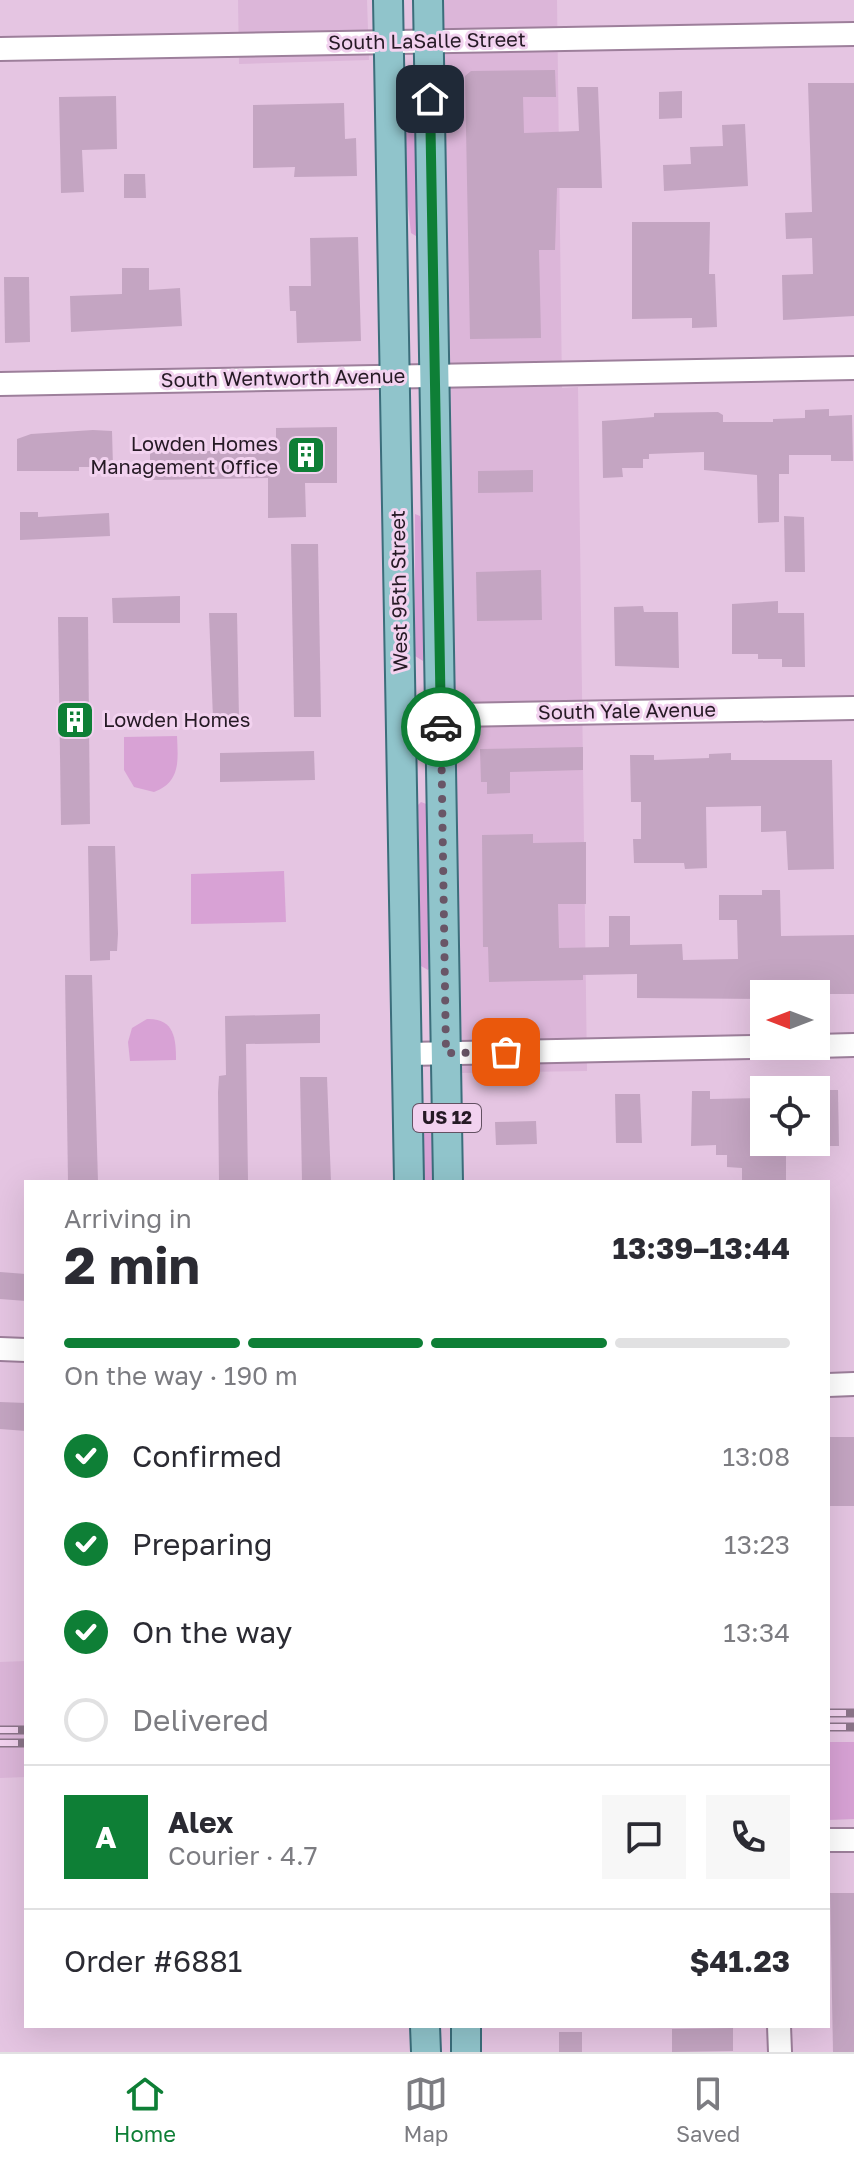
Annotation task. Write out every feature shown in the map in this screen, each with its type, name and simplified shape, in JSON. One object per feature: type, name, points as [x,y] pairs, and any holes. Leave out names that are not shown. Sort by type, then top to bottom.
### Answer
[{"type":"main road","name":"West 95th Street","points":[[388,0],[409,1180]]},
{"type":"main road","name":"West 95th Street","points":[[428,0],[448,1180]]},
{"type":"main road","points":[[425,2028],[426,2052]]},
{"type":"main road","points":[[466,2028],[466,2052]]},
{"type":"street","name":"South LaSalle Street","points":[[0,49],[854,34]]},
{"type":"street","name":"South Wentworth Avenue","points":[[0,384],[854,368]]},
{"type":"street","name":"South Yale Avenue","points":[[401,716],[854,708]]},
{"type":"street","points":[[830,1046],[854,1045]]},
{"type":"street","points":[[407,1054],[750,1047]]},
{"type":"street","points":[[0,1349],[24,1350]]},
{"type":"street","points":[[830,1385],[854,1384]]},
{"type":"street","points":[[830,1840],[854,1840]]},
{"type":"street","points":[[779,2028],[780,2052]]},
{"type":"shaded area","points":[[238,0],[367,0],[369,60],[239,64]]},
{"type":"shaded area","points":[[443,0],[557,0],[562,388],[578,387],[587,1071],[461,1073]]},
{"type":"shaded area","points":[[409,94],[416,97],[416,236],[411,233],[406,188],[404,98]]},
{"type":"shaded area","points":[[415,514],[420,516],[426,563],[422,564],[425,567],[423,661],[415,656]]},
{"type":"shaded area","points":[[177,736],[176,769],[169,782],[154,792],[134,787],[124,770],[124,737]]},
{"type":"shaded area","points":[[421,802],[429,805],[431,966],[428,970],[421,966],[418,805]]},
{"type":"shaded area","points":[[284,871],[286,922],[191,924],[191,874]]},
{"type":"shaded area","points":[[147,1019],[163,1022],[172,1031],[176,1060],[130,1061],[128,1042],[132,1028]]},
{"type":"shaded area","points":[[429,1107],[434,1111],[436,1180],[424,1180],[422,1115]]},
{"type":"shaded area","points":[[24,1661],[24,1777],[0,1778],[0,1662]]},
{"type":"shaded area","points":[[830,1742],[854,1742],[854,1819],[830,1820]]},
{"type":"building","points":[[555,70],[556,97],[523,97],[524,133],[579,131],[577,87],[598,87],[602,188],[557,188],[555,250],[539,250],[541,338],[470,339],[465,76],[471,71]]},
{"type":"building","points":[[808,83],[854,83],[854,316],[783,320],[782,275],[813,274],[812,238],[786,239],[785,213],[812,212]]},
{"type":"building","points":[[682,91],[682,118],[659,119],[659,92]]},
{"type":"building","points":[[116,96],[117,149],[82,150],[84,192],[61,193],[59,97]]},
{"type":"building","points":[[344,103],[345,139],[356,138],[357,176],[294,177],[295,167],[253,168],[253,105]]},
{"type":"building","points":[[745,124],[748,186],[664,191],[663,165],[691,164],[690,147],[723,146],[722,125]]},
{"type":"building","points":[[124,174],[145,174],[146,198],[124,198]]},
{"type":"building","points":[[632,222],[710,222],[709,274],[715,274],[717,327],[692,328],[692,318],[632,319]]},
{"type":"building","points":[[358,237],[361,341],[297,343],[296,311],[290,311],[289,286],[311,286],[310,238]]},
{"type":"building","points":[[122,268],[149,268],[149,290],[180,288],[182,326],[71,332],[70,296],[122,294]]},
{"type":"building","points":[[4,277],[29,277],[30,342],[5,343]]},
{"type":"building","points":[[829,409],[829,416],[852,415],[853,461],[831,461],[831,455],[789,455],[789,474],[779,474],[779,522],[758,523],[757,475],[704,470],[704,452],[649,454],[649,459],[643,459],[643,468],[622,468],[623,477],[603,478],[602,421],[654,417],[654,413],[718,412],[723,415],[723,422],[773,422],[773,419],[805,418],[805,410]]},
{"type":"building","points":[[337,427],[337,483],[305,483],[306,517],[268,518],[268,478],[150,480],[150,452],[276,450],[276,428]]},
{"type":"building","points":[[112,431],[113,467],[79,467],[79,471],[17,471],[17,439],[31,434]]},
{"type":"building","points":[[533,470],[533,492],[478,493],[478,471]]},
{"type":"building","points":[[20,512],[38,512],[38,517],[109,513],[110,536],[20,540]]},
{"type":"building","points":[[784,516],[804,517],[805,572],[785,572]]},
{"type":"building","name":"Lowden Homes","points":[[291,544],[318,544],[321,717],[294,717]]},
{"type":"building","points":[[541,570],[542,620],[477,621],[476,572]]},
{"type":"building","points":[[180,596],[180,623],[113,623],[112,598]]},
{"type":"building","points":[[778,601],[778,613],[804,613],[805,667],[782,667],[782,659],[758,659],[758,654],[732,654],[732,604]]},
{"type":"building","points":[[643,606],[644,612],[678,612],[679,668],[615,666],[614,607]]},
{"type":"building","name":"Lowden Homes","points":[[209,613],[237,613],[239,719],[213,719]]},
{"type":"building","name":"Lowden Homes","points":[[58,617],[88,617],[90,824],[61,825]]},
{"type":"building","points":[[583,747],[583,770],[510,772],[510,793],[487,794],[487,782],[481,782],[480,749]]},
{"type":"building","name":"Lowden Homes","points":[[314,751],[315,780],[220,782],[220,753]]},
{"type":"building","points":[[731,753],[731,760],[832,760],[834,869],[788,870],[786,831],[761,832],[761,806],[706,807],[707,868],[685,869],[684,863],[634,863],[633,839],[641,839],[641,802],[631,802],[630,755],[654,755],[654,760],[709,758],[709,754]]},
{"type":"building","points":[[533,834],[533,843],[586,842],[586,904],[558,904],[559,948],[609,947],[609,916],[630,916],[630,945],[682,944],[683,960],[738,959],[737,920],[719,920],[719,895],[762,895],[762,890],[780,890],[781,936],[854,935],[854,994],[830,994],[830,980],[750,980],[750,999],[637,998],[637,974],[583,975],[583,980],[489,982],[488,947],[483,947],[482,835]]},
{"type":"building","points":[[88,846],[115,846],[118,934],[117,951],[110,951],[110,960],[90,961]]},
{"type":"building","points":[[65,975],[92,975],[98,1180],[68,1180]]},
{"type":"building","points":[[320,1014],[320,1043],[246,1044],[248,1180],[219,1180],[218,1092],[219,1076],[226,1075],[225,1016]]},
{"type":"building","points":[[300,1077],[327,1077],[331,1180],[302,1180]]},
{"type":"building","points":[[830,1090],[838,1090],[839,1146],[830,1146]]},
{"type":"building","points":[[692,1091],[710,1091],[710,1099],[750,1098],[750,1156],[786,1156],[786,1180],[742,1180],[742,1168],[727,1167],[727,1155],[716,1155],[716,1145],[691,1146]]},
{"type":"building","points":[[615,1094],[640,1094],[642,1143],[616,1143]]},
{"type":"building","points":[[536,1121],[537,1144],[496,1145],[495,1122]]},
{"type":"building","points":[[0,1272],[24,1274],[24,1301],[0,1299]]},
{"type":"building","points":[[0,1402],[24,1403],[24,1431],[0,1429]]},
{"type":"building","points":[[830,1437],[854,1437],[854,1506],[830,1506]]},
{"type":"building","points":[[830,1893],[854,1893],[854,2052],[833,2052]]},
{"type":"building","points":[[733,2028],[733,2051],[672,2052],[672,2029]]},
{"type":"building","points":[[559,2032],[582,2032],[582,2052],[559,2052]]},
{"type":"railway","points":[[830,1713],[854,1713]]},
{"type":"railway","points":[[830,1727],[854,1727]]},
{"type":"railway","points":[[0,1730],[24,1730]]},
{"type":"railway","points":[[0,1743],[24,1743]]},
{"type":"way so far","points":[[441,727],[446,1053],[506,1052]]},
{"type":"place","name":"Lowden Homes Management Office","points":[[306,455]]},
{"type":"place","name":"Lowden Homes","points":[[75,720]]},
{"type":"route","points":[[430,99],[441,727]]}]
